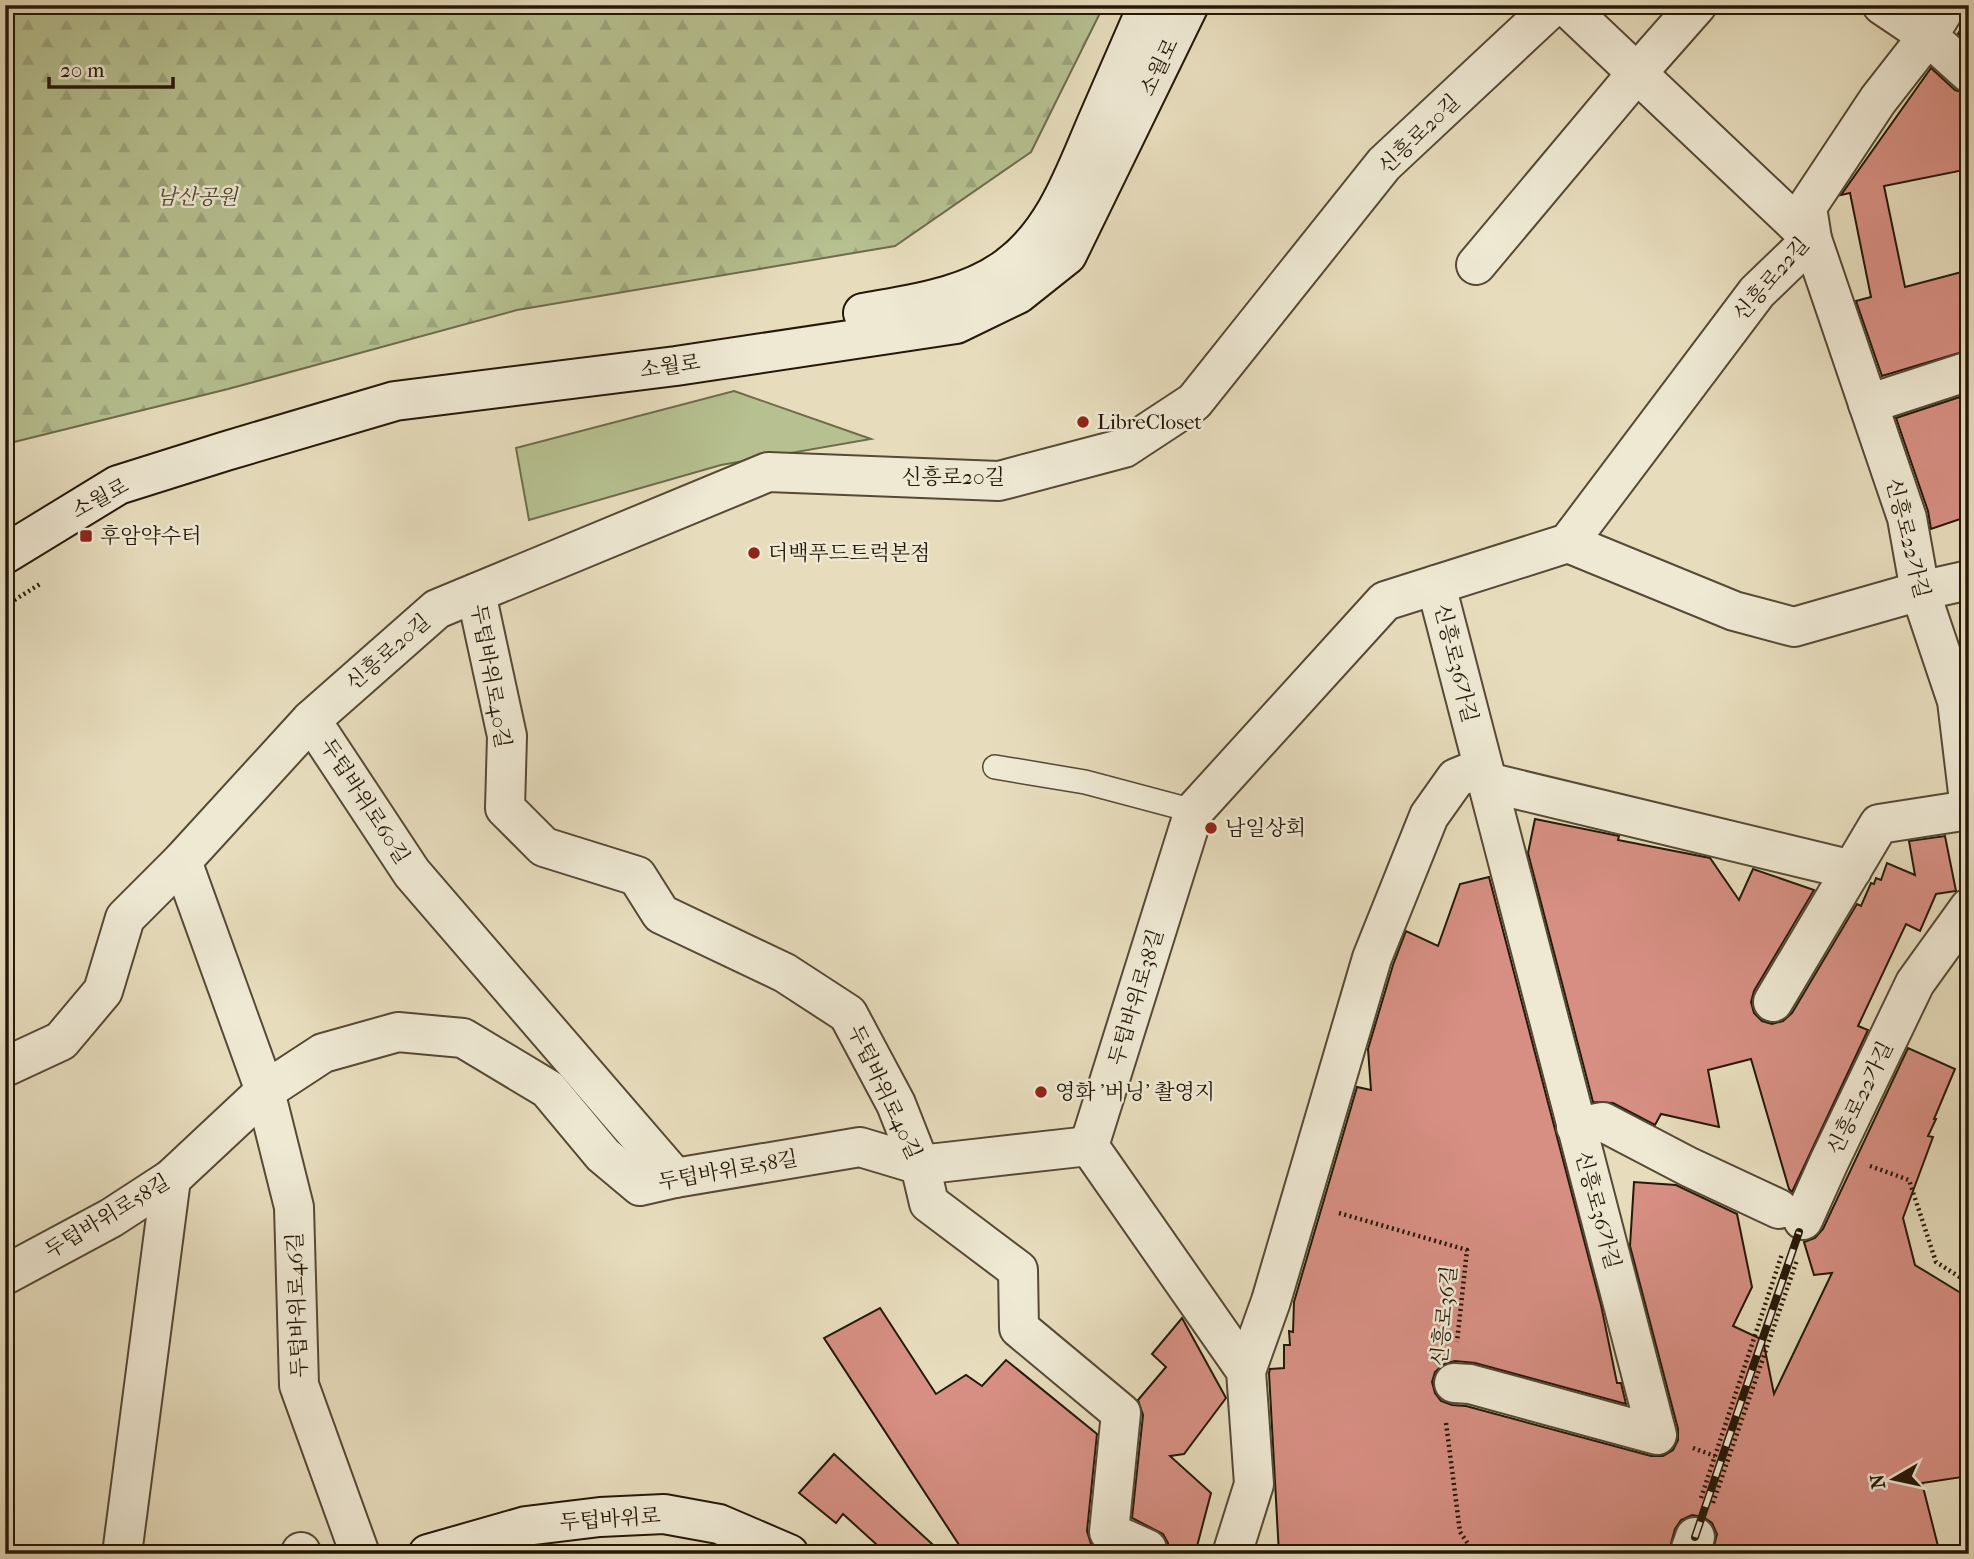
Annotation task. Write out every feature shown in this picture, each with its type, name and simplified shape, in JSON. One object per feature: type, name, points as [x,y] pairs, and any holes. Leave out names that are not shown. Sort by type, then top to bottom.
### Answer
[{"type":"street","name":"소월로","points":[[5,527],[117,462],[256,421],[387,387],[731,336],[905,305],[961,292],[1008,267],[1033,245],[1056,211],[1148,5]]},
{"type":"street","name":"소월로","points":[[5,554],[118,485],[395,401],[676,366],[956,324],[1018,294],[1067,255],[1189,5]]},
{"type":"street","name":"신흥로20길","points":[[311,720],[437,609],[768,472],[999,481],[1124,448],[1195,402],[1384,164],[1554,5]]},
{"type":"street","points":[[1565,5],[1812,239]]},
{"type":"street","points":[[1476,265],[1697,5]]},
{"type":"street","points":[[1882,5],[1937,21],[1969,73]]},
{"type":"street","name":"신흥로22길","points":[[1568,543],[1757,292],[1812,239],[1807,207],[1878,100],[1937,21]]},
{"type":"street","name":"신흥로22가길","points":[[1812,239],[1907,518],[1920,591],[1957,701],[1969,801]]},
{"type":"street","points":[[1868,404],[1969,371]]},
{"type":"street","points":[[1436,585],[1568,543],[1734,611],[1794,627],[1969,580]]},
{"type":"street","name":"신흥로36가길","points":[[1436,585],[1657,1435],[1470,1384],[1454,1383]]},
{"type":"street","name":"두텁바위로38길","points":[[1090,1146],[1194,811],[1385,601],[1436,585]]},
{"type":"street","name":"두텁바위로40길","points":[[476,593],[507,736],[505,808],[544,847],[637,876],[661,914],[785,972],[848,1014],[896,1104],[920,1165],[929,1203],[1018,1270],[1019,1328],[1121,1413],[1109,1532],[1147,1549],[1146,1554]]},
{"type":"street","name":"두텁바위로60길","points":[[5,1067],[61,1041],[103,991],[125,918],[182,861],[311,720],[412,873],[674,1178]]},
{"type":"street","points":[[1232,1554],[1254,1484],[1246,1371],[1271,1301],[1371,958],[1429,816],[1456,778],[1485,775],[1852,870]]},
{"type":"street","points":[[1773,1002],[1879,824],[1969,810]]},
{"type":"street","points":[[182,861],[265,1091]]},
{"type":"street","name":"신흥로22가길","points":[[1792,1232],[1915,983],[1969,908]]},
{"type":"street","name":"두텁바위로58길","points":[[5,1275],[111,1218],[172,1179],[265,1091],[323,1054],[398,1032],[463,1038],[548,1089],[603,1155],[640,1186],[860,1147],[920,1165],[1090,1146]]},
{"type":"street","name":"두텁바위로46길","points":[[265,1091],[294,1207],[299,1385],[360,1554]]},
{"type":"street","points":[[1576,1127],[1603,1122],[1689,1167],[1792,1232]]},
{"type":"street","points":[[1090,1146],[1246,1371]]},
{"type":"street","points":[[122,1554],[172,1179]]},
{"type":"street","name":"두텁바위로","points":[[428,1554],[526,1527],[600,1517],[664,1514],[719,1524],[789,1554]]},
{"type":"lane","points":[[995,767],[1085,782],[1194,811]]},
{"type":"path","points":[[1833,1153],[1909,1180],[1936,1262],[1969,1283]]},
{"type":"path","name":"신흥로36길","points":[[1300,1202],[1467,1250],[1454,1383],[1446,1422],[1460,1532],[1475,1554]]},
{"type":"path","points":[[1692,1546],[1703,1533],[1792,1232]]},
{"type":"path","points":[[1692,1546],[1691,1530],[1792,1232]]},
{"type":"green space","name":"남산공원","points":[[5,5],[1104,5],[1031,152],[895,246],[517,310],[228,389],[14,442],[5,447]]},
{"type":"green space","points":[[734,391],[871,439],[721,465],[529,520],[516,448]]},
{"type":"building","points":[[1969,14],[1969,43],[1958,34]]},
{"type":"building","points":[[1931,68],[1955,90],[1969,94],[1969,169],[1884,186],[1905,287],[1969,270],[1969,350],[1882,376],[1856,301],[1871,297],[1850,193],[1841,195]]},
{"type":"building","points":[[1969,394],[1969,516],[1931,529],[1928,511],[1896,418]]},
{"type":"building","points":[[1535,819],[1619,836],[1618,840],[1710,858],[1739,900],[1753,869],[1814,890],[1754,991],[1751,1002],[1754,1013],[1762,1021],[1772,1024],[1783,1021],[1792,1013],[1857,904],[1861,906],[1871,883],[1874,884],[1876,878],[1881,880],[1887,863],[1915,875],[1909,841],[1945,836],[1956,891],[1936,894],[1920,931],[1906,924],[1858,1026],[1868,1030],[1792,1192],[1751,1059],[1708,1070],[1719,1127],[1661,1114],[1655,1125],[1613,1103],[1593,1102],[1528,853]]},
{"type":"building","points":[[1489,877],[1601,1305],[1617,1383],[1621,1383],[1626,1404],[1475,1363],[1455,1361],[1444,1364],[1435,1372],[1432,1382],[1435,1393],[1441,1401],[1452,1405],[1466,1406],[1651,1456],[1663,1456],[1673,1450],[1678,1440],[1678,1429],[1630,1246],[1634,1182],[1676,1185],[1737,1214],[1752,1287],[1733,1326],[1763,1340],[1774,1394],[1832,1273],[1814,1275],[1804,1242],[1815,1238],[1823,1229],[1908,1048],[1955,1069],[1928,1136],[1933,1137],[1903,1218],[1915,1265],[1969,1298],[1969,1476],[1922,1483],[1940,1554],[1712,1554],[1717,1534],[1712,1523],[1703,1517],[1692,1515],[1681,1520],[1675,1529],[1668,1554],[1279,1554],[1269,1373],[1270,1369],[1284,1368],[1284,1345],[1290,1345],[1289,1331],[1293,1332],[1294,1302],[1357,1087],[1371,1090],[1368,1049],[1393,965],[1406,931],[1438,946],[1460,884]]},
{"type":"building","points":[[880,1308],[936,1394],[966,1375],[982,1386],[1006,1360],[1097,1434],[1087,1531],[1091,1544],[1104,1554],[965,1554],[824,1338]]},
{"type":"building","points":[[1182,1318],[1226,1398],[1184,1454],[1170,1456],[1211,1493],[1195,1554],[1168,1554],[1168,1543],[1163,1534],[1132,1518],[1143,1415],[1138,1400],[1166,1367],[1152,1354]]},
{"type":"building","points":[[834,1454],[943,1554],[887,1554],[843,1514],[836,1523],[799,1493]]},
{"type":"railway","points":[[1695,1537],[1799,1232]]},
{"type":"place","name":"LibreCloset","points":[[1083,422]]},
{"type":"place","name":"후암약수터","points":[[86,536]]},
{"type":"place","name":"더백푸드트럭본점","points":[[754,553]]},
{"type":"place","name":"남일상회","points":[[1211,828]]},
{"type":"place","name":"영화 '버닝' 촬영지","points":[[1041,1092]]}]
